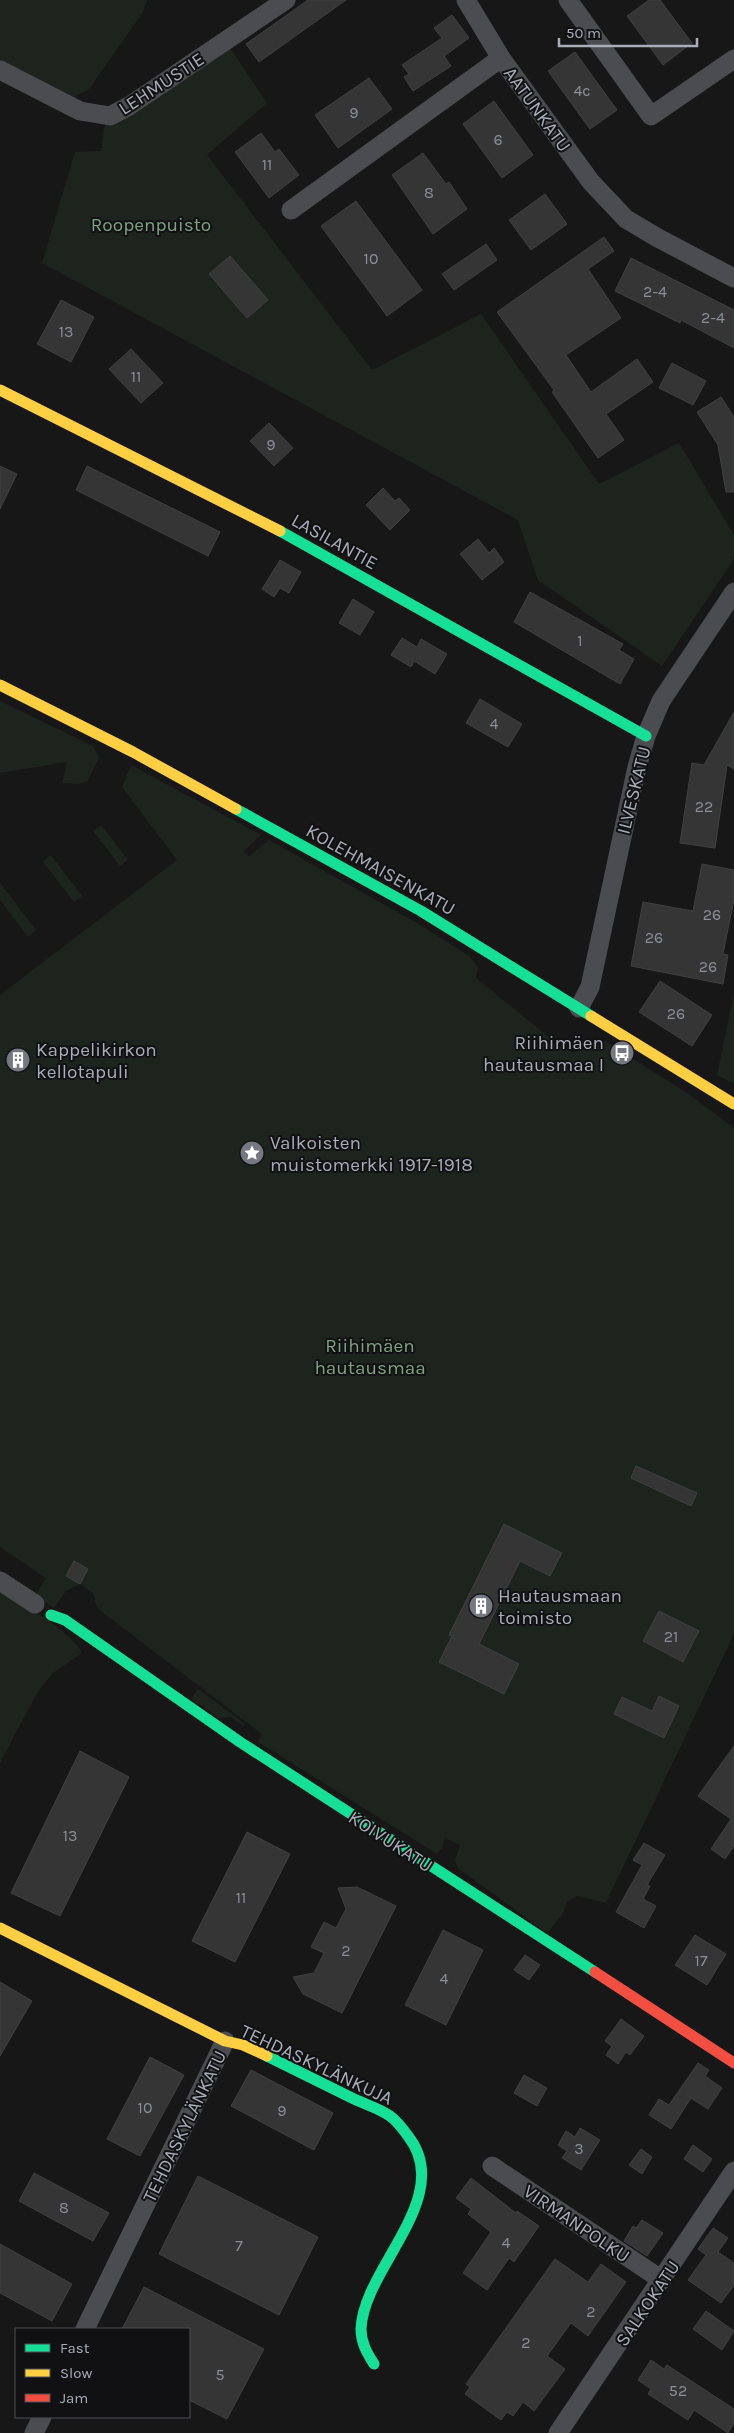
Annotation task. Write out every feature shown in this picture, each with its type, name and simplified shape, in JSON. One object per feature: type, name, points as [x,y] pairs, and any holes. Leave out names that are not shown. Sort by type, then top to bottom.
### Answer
[{"type":"street","name":"LEHMUSTIE","points":[[0,70],[80,111],[110,116],[129,106],[286,0]]},
{"type":"street","points":[[466,0],[501,58]]},
{"type":"street","points":[[576,3],[651,116],[734,58]]},
{"type":"street","name":"AATUNKATU","points":[[291,210],[501,58],[591,182],[626,219],[734,278]]},
{"type":"street","name":"LASILANTIE","points":[[0,390],[287,534],[646,736]]},
{"type":"street","name":"ILVESKATU","points":[[579,1008],[590,987],[631,793],[646,736],[662,701],[734,592]]},
{"type":"street","name":"KOLEHMAISENKATU","points":[[0,685],[133,752],[413,906],[734,1104]]},
{"type":"street","points":[[0,1581],[34,1604]]},
{"type":"street","name":"KOIVUKATU","points":[[51,1614],[65,1620],[240,1742],[734,2063]]},
{"type":"street","name":"TEHDASKYLÄNKATU","points":[[0,1928],[225,2041],[85,2328]]},
{"type":"street","name":"TEHDASKYLÄNKUJA","points":[[225,2041],[243,2046],[390,2116],[406,2130],[421,2160],[419,2192],[394,2250],[368,2300],[363,2315],[363,2344],[374,2364]]},
{"type":"street","name":"VIRMANPOLKU","points":[[492,2166],[662,2280]]},
{"type":"street","name":"SALKOKATU","points":[[558,2433],[734,2171]]},
{"type":"street","points":[[34,2433],[42,2418]]},
{"type":"green space","points":[[0,0],[147,0],[143,12],[89,89],[74,97],[0,60]]},
{"type":"green space","name":"Roopenpuisto","points":[[228,45],[267,103],[207,155],[372,370],[481,314],[599,484],[679,443],[734,535],[734,559],[662,666],[538,580],[518,520],[42,263],[75,152],[101,151],[105,124]]},
{"type":"green space","points":[[0,701],[93,746],[99,757],[88,781],[79,784],[62,783],[67,762],[0,773]]},
{"type":"green space","name":"Riihimäen hautausmaa","points":[[131,765],[261,835],[243,852],[249,856],[269,840],[417,923],[469,956],[478,967],[476,978],[556,1043],[574,1053],[592,1040],[600,1038],[690,1095],[734,1128],[734,1634],[606,1903],[577,1896],[567,1902],[562,1915],[547,1933],[458,1868],[455,1860],[460,1845],[445,1838],[442,1848],[437,1854],[258,1742],[262,1734],[97,1608],[93,1593],[80,1584],[66,1591],[54,1608],[35,1595],[46,1578],[0,1547],[0,995],[177,860],[122,787]]},
{"type":"green space","points":[[101,825],[128,860],[120,866],[93,831]]},
{"type":"green space","points":[[51,855],[82,896],[74,902],[43,862]]},
{"type":"green space","points":[[0,883],[36,930],[28,937],[0,900]]},
{"type":"green space","points":[[734,993],[734,1084],[717,1075]]},
{"type":"green space","points":[[0,1589],[58,1628],[77,1645],[82,1653],[53,1673],[38,1691],[0,1763]]},
{"type":"green space","points":[[198,1689],[244,1723],[243,1726],[231,1717],[219,1718],[191,1699]]},
{"type":"building","points":[[308,0],[346,0],[259,62],[246,44]]},
{"type":"building","points":[[649,0],[660,0],[692,43],[663,65],[627,16]]},
{"type":"building","points":[[452,15],[469,38],[444,56],[451,66],[413,91],[404,77],[409,74],[402,65],[442,38],[434,28]]},
{"type":"building","points":[[575,52],[617,110],[590,129],[548,71]]},
{"type":"building","points":[[369,78],[392,109],[338,148],[315,115]]},
{"type":"building","points":[[494,101],[533,155],[502,178],[463,124]]},
{"type":"building","points":[[261,133],[275,152],[279,149],[299,175],[269,198],[235,152]]},
{"type":"building","points":[[423,153],[446,184],[449,182],[467,209],[433,234],[392,175]]},
{"type":"building","points":[[545,194],[567,224],[531,250],[509,220]]},
{"type":"building","points":[[356,201],[422,290],[387,316],[321,226]]},
{"type":"building","points":[[604,237],[614,251],[588,269],[621,318],[566,355],[591,392],[637,359],[653,382],[606,414],[624,440],[598,458],[552,392],[554,390],[497,312]]},
{"type":"building","points":[[486,244],[497,260],[454,290],[442,274]]},
{"type":"building","points":[[230,256],[268,300],[247,318],[209,274]]},
{"type":"building","points":[[631,258],[734,310],[734,348],[681,320],[680,323],[615,291]]},
{"type":"building","points":[[61,300],[94,317],[71,362],[37,344]]},
{"type":"building","points":[[131,349],[163,383],[141,403],[109,369]]},
{"type":"building","points":[[672,363],[706,381],[693,405],[659,388]]},
{"type":"building","points":[[721,397],[734,417],[734,492],[726,492],[718,445],[697,412]]},
{"type":"building","points":[[269,423],[293,448],[274,466],[250,441]]},
{"type":"building","points":[[0,466],[17,474],[0,509]]},
{"type":"building","points":[[87,466],[220,532],[208,556],[76,490]]},
{"type":"building","points":[[383,488],[395,501],[399,498],[410,510],[390,530],[366,505]]},
{"type":"building","points":[[478,539],[489,553],[494,548],[504,562],[482,580],[460,554]]},
{"type":"building","points":[[280,560],[301,572],[289,593],[280,588],[274,597],[262,589]]},
{"type":"building","points":[[530,592],[623,644],[619,650],[634,659],[620,684],[514,622]]},
{"type":"building","points":[[353,599],[374,612],[360,635],[339,623]]},
{"type":"building","points":[[402,638],[417,647],[421,639],[447,654],[435,674],[414,661],[411,667],[391,655]]},
{"type":"building","points":[[480,699],[522,724],[508,747],[466,723]]},
{"type":"building","points":[[734,712],[734,769],[727,765],[715,848],[680,843],[692,763],[704,765]]},
{"type":"building","points":[[702,864],[734,870],[734,899],[723,954],[728,955],[723,984],[631,966],[643,902],[693,911]]},
{"type":"building","points":[[660,981],[712,1015],[692,1046],[639,1012]]},
{"type":"building","points":[[636,1466],[697,1493],[691,1506],[631,1478]]},
{"type":"building","name":"Hautausmaan toimisto","points":[[504,1524],[562,1553],[550,1576],[520,1561],[479,1644],[519,1664],[504,1694],[439,1662],[452,1636],[449,1635]]},
{"type":"building","points":[[74,1561],[88,1569],[80,1584],[66,1576]]},
{"type":"building","points":[[659,1611],[699,1631],[683,1662],[643,1641]]},
{"type":"building","points":[[659,1696],[679,1706],[664,1738],[614,1714],[622,1697],[652,1711]]},
{"type":"building","points":[[734,1746],[734,1846],[725,1859],[711,1849],[731,1819],[698,1796]]},
{"type":"building","points":[[80,1751],[129,1777],[60,1916],[11,1893]]},
{"type":"building","points":[[247,1832],[290,1854],[235,1962],[192,1941]]},
{"type":"building","points":[[644,1843],[665,1855],[647,1885],[650,1886],[643,1899],[656,1906],[644,1928],[616,1912],[642,1865],[633,1860]]},
{"type":"building","points":[[357,1887],[396,1906],[342,2013],[303,1994],[293,1977],[314,1973],[324,1953],[311,1947],[324,1922],[336,1928],[346,1909],[338,1888]]},
{"type":"building","points":[[443,1930],[483,1950],[446,2025],[405,2005]]},
{"type":"building","points":[[695,1935],[726,1954],[707,1985],[675,1965]]},
{"type":"building","points":[[525,1955],[540,1965],[529,1980],[514,1970]]},
{"type":"building","points":[[0,1982],[32,2001],[0,2056]]},
{"type":"building","points":[[621,2019],[644,2036],[630,2055],[626,2052],[618,2064],[606,2055],[612,2046],[605,2041]]},
{"type":"building","points":[[150,2057],[184,2075],[140,2156],[107,2139]]},
{"type":"building","points":[[698,2063],[709,2070],[705,2076],[722,2088],[708,2109],[691,2098],[671,2129],[649,2115],[659,2099],[669,2105]]},
{"type":"building","points":[[251,2070],[333,2113],[314,2150],[231,2106]]},
{"type":"building","points":[[524,2075],[547,2088],[537,2106],[514,2093]]},
{"type":"building","points":[[580,2128],[600,2140],[581,2170],[562,2158],[567,2151],[558,2145],[566,2131],[575,2137]]},
{"type":"building","points":[[693,2145],[712,2159],[703,2172],[684,2159]]},
{"type":"building","points":[[641,2149],[652,2157],[642,2174],[629,2165]]},
{"type":"building","points":[[34,2173],[109,2213],[93,2241],[19,2201]]},
{"type":"building","points":[[198,2176],[318,2237],[279,2315],[159,2254]]},
{"type":"building","points":[[471,2178],[516,2213],[517,2211],[539,2226],[514,2262],[509,2258],[487,2290],[463,2273],[491,2232],[468,2214],[471,2209],[456,2198]]},
{"type":"building","points":[[642,2220],[663,2233],[647,2256],[624,2241],[633,2226],[636,2228]]},
{"type":"building","points":[[713,2228],[728,2238],[718,2252],[734,2263],[734,2285],[721,2303],[688,2280],[706,2255],[698,2249]]},
{"type":"building","points":[[0,2244],[72,2284],[52,2321],[0,2293]]},
{"type":"building","points":[[555,2259],[588,2282],[601,2264],[626,2282],[588,2336],[571,2323],[547,2356],[565,2369],[534,2411],[523,2402],[513,2416],[507,2412],[501,2420],[465,2394],[470,2387],[466,2384]]},
{"type":"building","points":[[144,2287],[264,2349],[227,2419],[190,2400],[190,2328],[123,2328]]},
{"type":"building","points":[[706,2311],[734,2331],[722,2350],[693,2329]]},
{"type":"building","points":[[651,2360],[664,2369],[667,2365],[734,2409],[734,2423],[728,2433],[694,2410],[688,2420],[648,2394],[651,2389],[638,2380]]},
{"type":"traffic: fast","points":[[280,531],[646,736]]},
{"type":"traffic: fast","points":[[236,809],[421,911],[591,1016]]},
{"type":"traffic: fast","points":[[51,1615],[65,1620],[240,1742],[595,1972]]},
{"type":"traffic: fast","points":[[267,2056],[390,2116],[408,2136],[420,2159],[421,2183],[415,2208],[376,2282],[366,2306],[361,2334],[365,2348],[374,2364]]},
{"type":"traffic: slow","points":[[0,390],[280,531]]},
{"type":"traffic: slow","points":[[0,685],[133,752],[236,809]]},
{"type":"traffic: slow","points":[[591,1016],[734,1104]]},
{"type":"traffic: slow","points":[[0,1928],[225,2041],[243,2045],[267,2056]]},
{"type":"traffic: jam","points":[[595,1972],[734,2063]]},
{"type":"place","name":"Riihimäen hautausmaa I","points":[[622,1053]]},
{"type":"place","name":"Kappelikirkon kellotapuli","points":[[18,1060]]},
{"type":"place","name":"Valkoisten muistomerkki 1917-1918","points":[[252,1153]]},
{"type":"place","name":"Hautausmaan toimisto","points":[[481,1606]]}]
